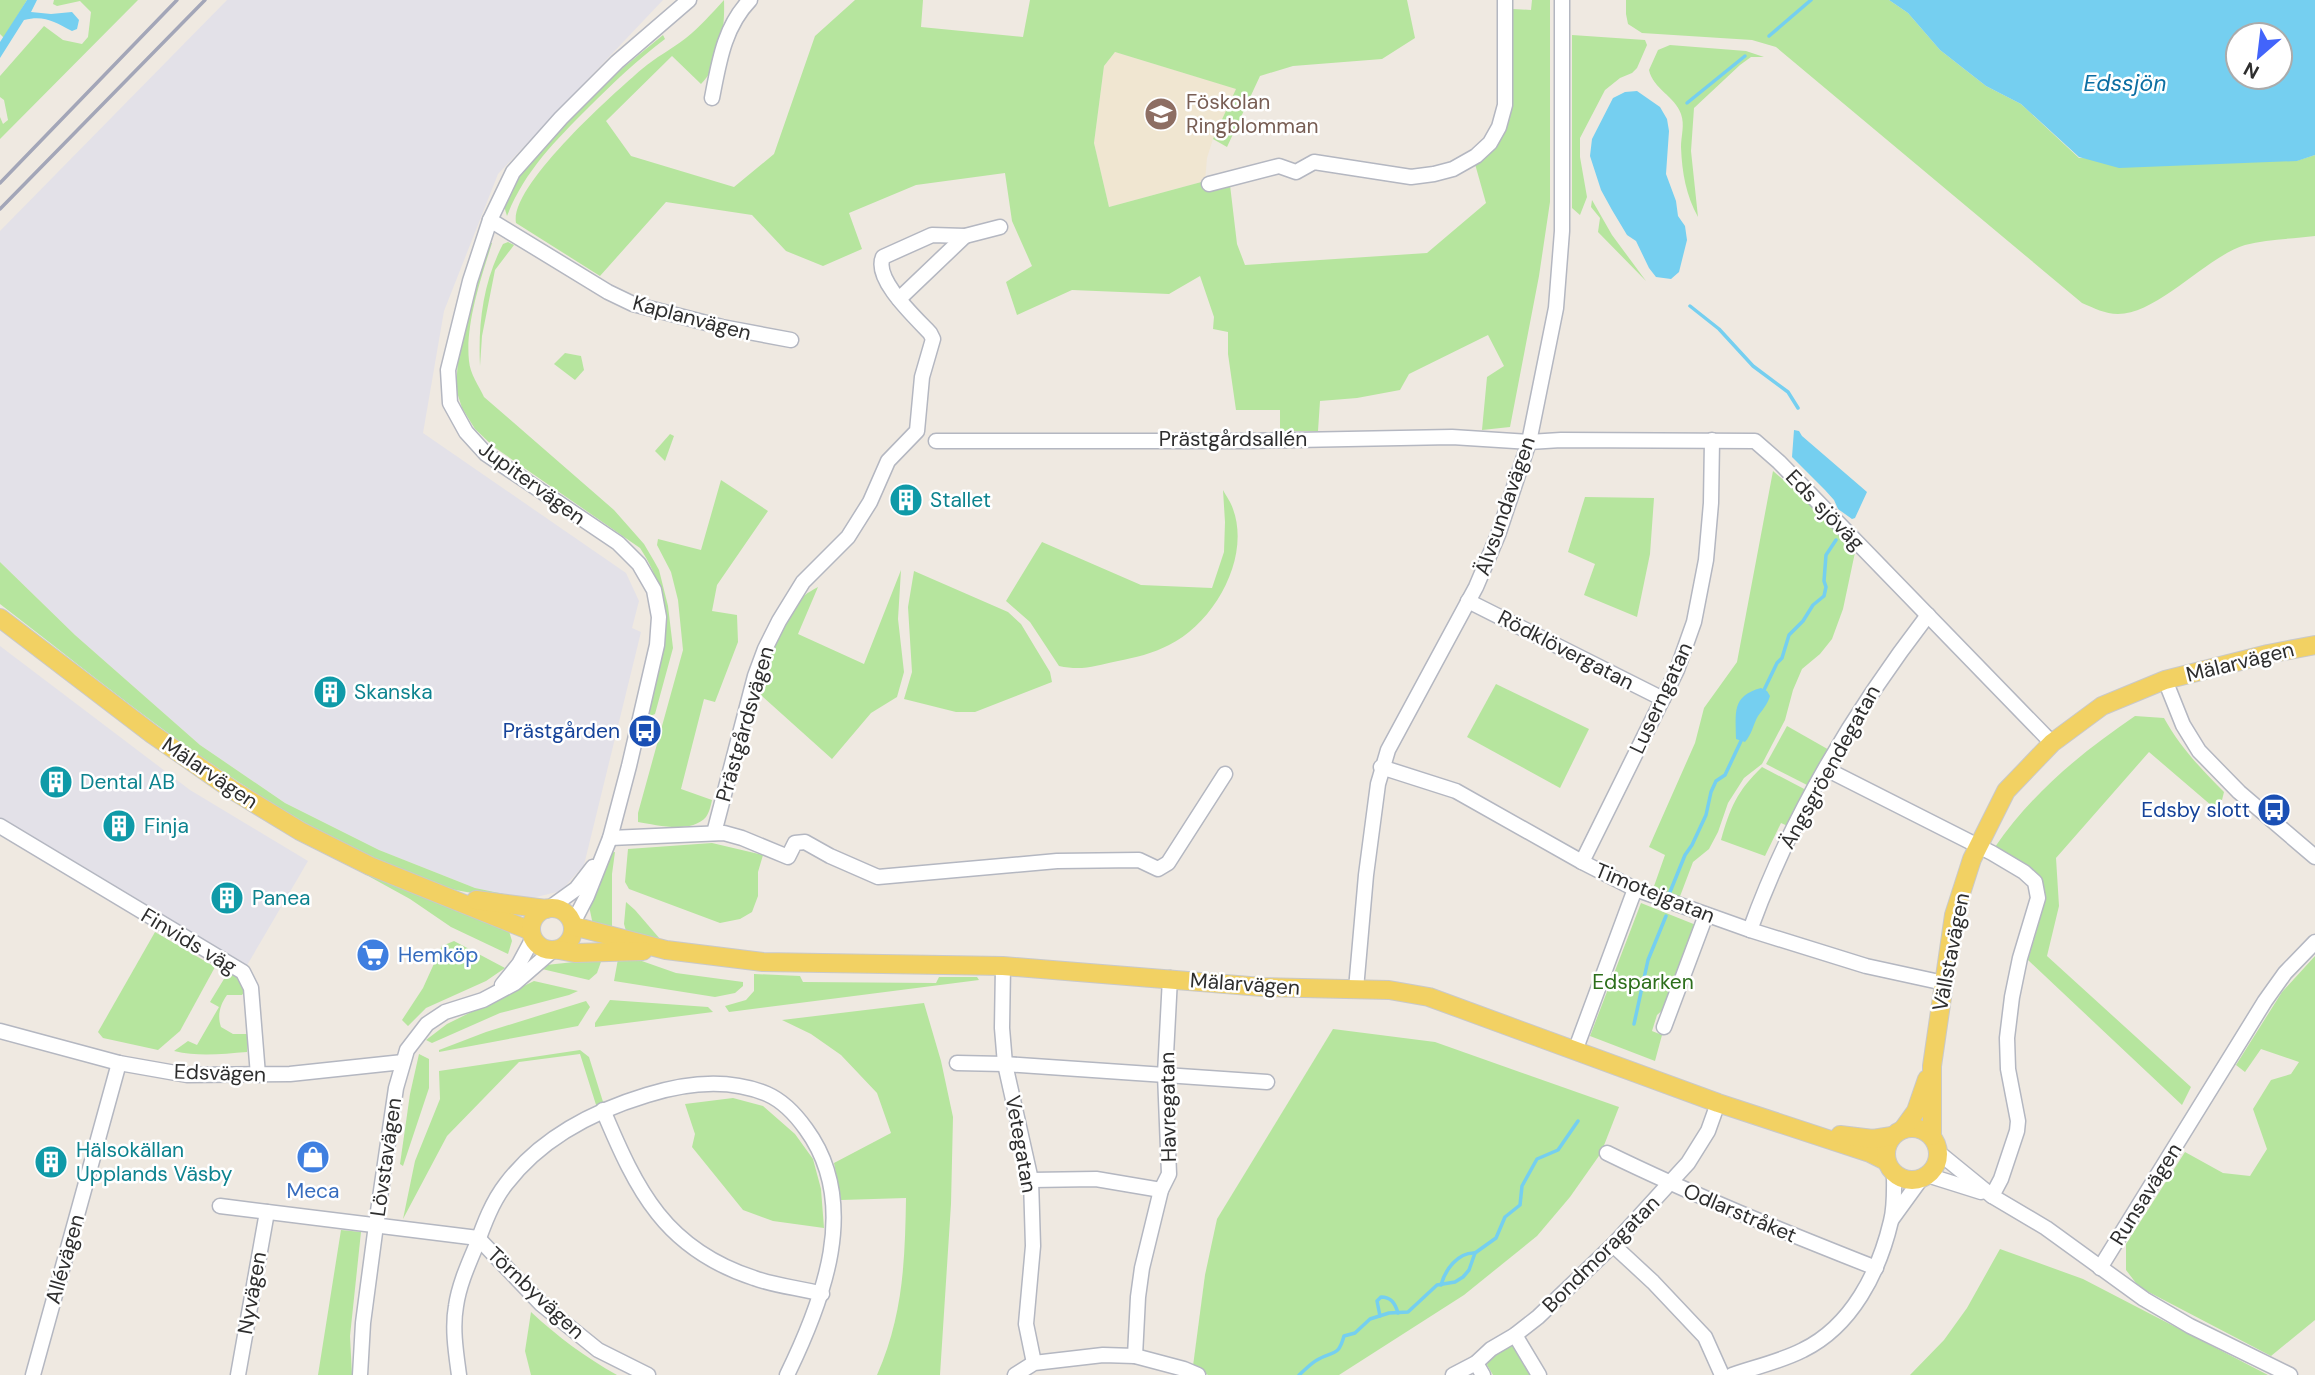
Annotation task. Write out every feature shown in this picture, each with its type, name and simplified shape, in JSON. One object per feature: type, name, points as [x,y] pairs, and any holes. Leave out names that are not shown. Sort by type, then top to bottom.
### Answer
[{"type":"main road","name":"Mälarvägen","points":[[0,618],[152,734],[231,789],[312,837],[370,866],[532,934]]},
{"type":"main road","name":"Mälarvägen","points":[[2165,680],[2315,645]]},
{"type":"main road","name":"Vällstavägen","points":[[1935,1144],[1932,1066],[1954,915],[1977,846],[2006,791],[2052,743],[2102,706],[2165,680]]},
{"type":"main road","name":"Mälarvägen","points":[[441,894],[548,908]]},
{"type":"main road","points":[[548,908],[565,913],[573,925],[570,941],[556,950],[542,948],[532,934],[532,921],[548,908]]},
{"type":"main road","name":"Mälarvägen","points":[[573,925],[666,950],[763,962],[1003,967],[1262,987],[1390,990],[1429,997],[1718,1103],[1870,1153],[1890,1167]]},
{"type":"main road","name":"Mälarvägen","points":[[556,950],[575,953],[666,950]]},
{"type":"main road","name":"Vällstavägen","points":[[1898,1133],[1916,1111],[1932,1066]]},
{"type":"main road","points":[[1916,1128],[1926,1131],[1935,1144],[1935,1165],[1924,1177],[1905,1179],[1890,1167],[1886,1147],[1898,1133],[1916,1128]]},
{"type":"main road","name":"Mälarvägen","points":[[1801,1131],[1873,1139],[1898,1133]]},
{"type":"street","name":"Jupitervägen","points":[[573,925],[610,838],[657,645],[659,617],[654,590],[639,564],[618,543],[486,454],[466,432],[450,403],[447,370],[489,220],[513,172],[561,118],[617,62],[689,0]]},
{"type":"street","points":[[712,98],[721,52],[730,29],[750,0]]},
{"type":"street","points":[[1209,184],[1279,166],[1296,172],[1314,162],[1411,177],[1453,169],[1476,156],[1495,135],[1505,105],[1505,0]]},
{"type":"street","name":"Älvsundavägen","points":[[1356,989],[1366,875],[1381,767],[1476,587],[1498,535],[1529,442],[1556,308],[1562,231],[1562,0]]},
{"type":"street","name":"Kaplanvägen","points":[[489,220],[608,292],[633,304],[722,327],[791,340]]},
{"type":"street","name":"Prästgårdsvägen","points":[[713,833],[755,676],[779,621],[803,582],[848,537],[870,502],[888,461],[917,431],[922,377],[933,339],[892,291],[881,267],[883,257],[932,235],[965,236],[1000,227]]},
{"type":"street","name":"Prästgårdsvägen","points":[[899,299],[965,236]]},
{"type":"street","name":"Prästgårdsallén","points":[[936,441],[1452,437],[1529,442]]},
{"type":"street","name":"Luserngatan","points":[[1582,862],[1678,670],[1695,622],[1704,572],[1711,503],[1712,440]]},
{"type":"street","name":"Eds sjöväg","points":[[1529,442],[1755,441],[1779,462],[2052,743]]},
{"type":"street","name":"Rödklövergatan","points":[[1468,601],[1663,699]]},
{"type":"street","name":"Ängsgröendegatan","points":[[1750,930],[1780,856],[1826,769],[1884,672],[1928,615]]},
{"type":"street","points":[[2165,680],[2183,725],[2199,751],[2230,783],[2315,857]]},
{"type":"street","name":"Timotejgatan","points":[[1381,767],[1456,791],[1635,889],[1750,930],[1866,966],[1944,983]]},
{"type":"street","points":[[1826,769],[1977,846],[2024,872],[2035,882],[2038,898],[2020,958],[2007,1038],[2008,1069],[2018,1121],[2017,1132],[1992,1195]]},
{"type":"street","name":"Prästgårdsvägen","points":[[610,838],[713,833],[743,838],[788,857],[795,843],[805,842],[878,877],[1057,862],[1139,860],[1158,869],[1168,863],[1225,774]]},
{"type":"street","name":"Finvids väg","points":[[0,826],[243,972],[251,988],[258,1076]]},
{"type":"street","name":"Jupitervägen","points":[[548,908],[576,890],[603,855]]},
{"type":"street","points":[[68,883],[82,875]]},
{"type":"street","points":[[1574,1051],[1635,889]]},
{"type":"street","points":[[1664,1027],[1706,915]]},
{"type":"street","name":"Lövstavägen","points":[[496,992],[519,964],[532,934]]},
{"type":"street","name":"Runsavägen","points":[[2290,1375],[2272,1371],[2190,1326],[2144,1299],[2100,1268],[2265,1001],[2315,942]]},
{"type":"street","name":"Lövstavägen","points":[[360,1375],[363,1323],[376,1225],[396,1088],[407,1049],[426,1024],[445,1012],[483,1000],[526,976],[556,950]]},
{"type":"street","name":"Vetegatan","points":[[1003,967],[1002,1028],[1006,1064],[1031,1180],[1033,1246],[1026,1324],[1034,1363]]},
{"type":"street","name":"Havregatan","points":[[1135,1356],[1142,1268],[1161,1190],[1168,1174],[1166,1074],[1170,978]]},
{"type":"street","name":"Edsvägen","points":[[0,1031],[119,1063],[187,1075],[258,1076],[403,1062]]},
{"type":"street","name":"Allévägen","points":[[33,1375],[119,1063]]},
{"type":"street","points":[[957,1063],[1166,1074],[1267,1083]]},
{"type":"street","points":[[458,1375],[455,1345],[456,1307],[465,1272],[486,1217],[506,1184],[533,1155],[565,1130],[603,1110],[667,1088],[706,1083],[739,1086],[768,1094],[794,1113],[826,1163],[832,1194],[833,1229],[822,1294],[807,1336],[788,1375]]},
{"type":"street","name":"Bondmoragatan","points":[[1453,1375],[1479,1369],[1491,1349],[1515,1335],[1549,1308],[1613,1245],[1688,1163],[1707,1131],[1718,1103]]},
{"type":"street","points":[[603,1110],[640,1188],[655,1213],[674,1233],[728,1269],[755,1279],[822,1294]]},
{"type":"street","points":[[1935,1144],[1992,1195],[2046,1228],[2100,1268]]},
{"type":"street","name":"Odlarstråket","points":[[1607,1153],[1760,1223],[1876,1268]]},
{"type":"street","points":[[1890,1167],[1892,1220]]},
{"type":"street","points":[[1732,1375],[1802,1351],[1822,1338],[1847,1314],[1876,1268],[1892,1220],[1924,1177],[1951,1181],[1992,1195]]},
{"type":"street","points":[[1031,1180],[1096,1179],[1161,1190]]},
{"type":"street","points":[[220,1206],[376,1225]]},
{"type":"street","name":"Nyvägen","points":[[238,1375],[267,1212]]},
{"type":"street","name":"Törnbyvägen","points":[[376,1225],[478,1238],[541,1304],[598,1350],[648,1375]]},
{"type":"street","points":[[1613,1245],[1654,1282],[1705,1337],[1722,1375]]},
{"type":"street","points":[[1515,1335],[1539,1375]]},
{"type":"street","points":[[1015,1375],[1034,1363],[1103,1354],[1135,1356],[1198,1375]]},
{"type":"shaded area","points":[[227,0],[663,0],[498,174],[444,311],[423,433],[626,573],[639,601],[632,628],[641,632],[584,865],[561,891],[528,899],[475,888],[379,850],[285,803],[200,745],[75,635],[0,562],[0,231]]},
{"type":"shaded area","name":"Föskolan Ringblomman","points":[[1115,52],[1237,89],[1213,139],[1207,158],[1205,181],[1109,207],[1094,143],[1104,66]]},
{"type":"shaded area","points":[[0,646],[190,790],[308,861],[246,967],[0,819]]},
{"type":"green space","points":[[0,0],[27,0],[4,38],[0,34]]},
{"type":"green space","points":[[54,0],[138,0],[0,139],[0,117],[3,124],[8,120],[4,100],[0,97],[0,76],[44,26],[63,40],[82,44],[88,37],[91,12],[80,1],[57,6],[53,4]]},
{"type":"green space","points":[[724,0],[724,22],[717,56],[708,76],[701,84],[672,56],[606,121],[631,156],[734,187],[774,154],[815,36],[855,0],[923,0],[921,27],[1023,37],[1030,0],[1407,0],[1415,38],[1382,59],[1293,66],[1260,76],[1227,147],[1213,139],[1236,89],[1115,52],[1104,66],[1094,143],[1109,207],[1205,181],[1230,185],[1237,244],[1245,265],[1427,253],[1486,203],[1475,164],[1510,105],[1513,9],[1531,10],[1532,0],[1550,0],[1550,202],[1539,276],[1510,427],[1482,430],[1487,377],[1504,366],[1488,335],[1409,374],[1400,390],[1320,401],[1318,431],[1280,431],[1280,410],[1236,410],[1228,354],[1228,332],[1213,329],[1214,317],[1200,276],[1169,294],[1072,290],[1017,315],[1006,282],[1032,266],[1012,221],[1005,173],[916,185],[849,213],[862,249],[823,266],[786,251],[752,215],[666,202],[600,276],[516,223],[518,207],[529,187],[566,141],[628,81],[691,34]]},
{"type":"green space","points":[[1626,0],[1889,0],[1908,13],[1940,50],[1986,86],[2021,104],[2079,158],[2296,161],[2315,155],[2315,236],[2245,245],[2214,261],[2149,305],[2133,312],[2118,314],[2100,310],[2082,303],[1776,47],[1752,40],[1642,33],[1628,24]]},
{"type":"green space","points":[[663,35],[665,39],[616,81],[552,145],[522,185],[507,216],[504,206],[522,170],[602,85]]},
{"type":"green space","points":[[1572,35],[1645,40],[1647,45],[1637,68],[1605,90],[1580,138],[1580,157],[1587,197],[1580,215],[1572,208]]},
{"type":"green space","points":[[1670,45],[1746,51],[1764,57],[1751,57],[1740,65],[1694,108],[1691,151],[1698,217],[1690,200],[1684,175],[1681,114],[1674,102],[1651,77],[1649,70],[1658,50]]},
{"type":"green space","points":[[1592,200],[1612,235],[1646,281],[1598,232],[1600,218],[1591,207]]},
{"type":"green space","points":[[508,242],[514,245],[495,270],[482,336],[480,366],[481,319],[486,288],[496,258],[503,244]]},
{"type":"green space","points":[[488,243],[492,243],[475,302],[468,347],[471,371],[484,397],[614,510],[644,544],[659,570],[668,606],[673,648],[655,714],[648,717],[665,631],[660,591],[640,548],[494,447],[475,429],[462,408],[456,389],[458,359]]},
{"type":"green space","points":[[565,353],[581,356],[584,370],[575,380],[554,364]]},
{"type":"green space","points":[[670,434],[674,436],[665,461],[655,451]]},
{"type":"green space","points":[[1773,471],[1857,543],[1843,609],[1832,639],[1820,654],[1802,669],[1785,720],[1762,764],[1744,778],[1728,803],[1709,849],[1693,862],[1679,899],[1653,889],[1665,855],[1649,847],[1695,743],[1704,708],[1737,662]]},
{"type":"green space","points":[[721,480],[768,511],[717,585],[712,611],[737,615],[738,642],[715,702],[704,699],[681,789],[712,800],[706,817],[692,825],[674,827],[638,822],[638,813],[683,650],[678,600],[671,572],[657,545],[658,539],[701,550]]},
{"type":"green space","points":[[1223,490],[1232,506],[1237,528],[1233,568],[1225,587],[1201,621],[1169,645],[1144,655],[1095,666],[1059,666],[1030,622],[1006,601],[1042,542],[1141,585],[1212,588],[1224,552]]},
{"type":"green space","points":[[1585,497],[1654,498],[1650,554],[1637,617],[1584,595],[1595,564],[1568,552]]},
{"type":"green space","points":[[0,562],[75,635],[200,745],[285,803],[379,850],[475,888],[528,899],[444,887],[382,862],[323,833],[266,800],[157,725],[0,604]]},
{"type":"green space","points":[[901,570],[898,619],[904,672],[897,697],[871,713],[832,759],[763,697],[758,690],[761,680],[791,615],[804,596],[818,587],[798,634],[864,664]]},
{"type":"green space","points":[[914,571],[1008,612],[1021,624],[1050,672],[1052,682],[975,712],[956,712],[904,699],[912,672],[908,607]]},
{"type":"green space","points":[[1496,684],[1589,729],[1560,788],[1467,737]]},
{"type":"green space","points":[[2135,716],[2164,718],[2191,757],[2224,792],[2219,812],[2149,752],[2056,858],[2059,906],[2047,956],[2191,1087],[2182,1105],[2028,960],[2042,910],[2042,885],[2029,866],[1995,847],[2025,809],[2059,775]]},
{"type":"green space","points":[[1787,726],[1831,751],[1811,787],[1766,764]]},
{"type":"green space","points":[[1762,767],[1808,791],[1790,827],[1781,823],[1765,856],[1721,840],[1736,800]]},
{"type":"green space","points":[[712,843],[763,855],[758,872],[758,896],[752,912],[740,919],[720,923],[629,889],[625,882],[628,849]]},
{"type":"green space","points":[[615,852],[612,874],[612,931],[593,925],[589,906],[599,888],[610,853]]},
{"type":"green space","points":[[361,872],[509,931],[512,941],[508,954],[451,927],[410,899]]},
{"type":"green space","points":[[626,902],[660,939],[635,936],[626,931]]},
{"type":"green space","name":"Edsparken","points":[[1641,903],[1696,925],[1666,1007],[1657,1015],[1652,1031],[1662,1035],[1655,1061],[1590,1036]]},
{"type":"green space","points":[[155,932],[215,967],[180,1031],[158,1050],[103,1038],[98,1032]]},
{"type":"green space","points":[[454,941],[505,968],[486,981],[426,1008],[408,1026],[402,1020],[423,988],[442,946]]},
{"type":"green space","points":[[2315,956],[2315,1320],[2271,1356],[2139,1287],[2126,1270],[2126,1244],[2185,1152],[2223,1173],[2250,1176],[2267,1149],[2253,1109],[2271,1080],[2291,1074],[2299,1062],[2261,1049],[2245,1072],[2236,1065],[2282,992]]},
{"type":"green space","points":[[602,959],[597,973],[589,980],[542,969],[546,965]]},
{"type":"green space","points":[[618,959],[639,960],[676,973],[743,982],[743,986],[735,993],[715,997],[614,981]]},
{"type":"green space","points":[[227,974],[236,975],[245,991],[242,995],[227,995],[220,1010],[221,1027],[233,1034],[249,1034],[247,1052],[201,1054],[174,1051],[188,1041],[197,1045],[219,1007],[210,1002]]},
{"type":"green space","points":[[754,974],[800,976],[803,982],[936,983],[939,977],[977,977],[979,980],[729,1012],[725,1006],[746,1000],[754,991]]},
{"type":"green space","points":[[534,981],[578,991],[500,1013],[432,1043],[426,1040],[447,1024]]},
{"type":"green space","points":[[610,1000],[708,1007],[713,1012],[595,1027]]},
{"type":"green space","points":[[586,1001],[590,1007],[578,1026],[439,1052],[486,1032]]},
{"type":"green space","points":[[924,1003],[941,1061],[953,1117],[951,1204],[940,1375],[877,1375],[886,1353],[901,1288],[906,1198],[841,1200],[834,1163],[891,1133],[877,1093],[841,1055],[811,1034],[782,1020]]},
{"type":"green space","points":[[1333,1029],[1435,1042],[1619,1107],[1601,1153],[1570,1197],[1537,1236],[1464,1295],[1339,1375],[1208,1375],[1193,1366],[1205,1275],[1217,1219]]},
{"type":"green space","points":[[580,1050],[589,1057],[604,1105],[597,1108],[580,1054],[519,1062],[447,1136],[403,1219],[415,1161],[440,1099],[439,1071]]},
{"type":"green space","points":[[419,1054],[429,1059],[429,1088],[403,1166],[400,1164],[410,1094]]},
{"type":"green space","points":[[733,1098],[763,1106],[795,1134],[813,1159],[821,1189],[824,1228],[773,1221],[743,1210],[692,1147],[695,1134],[685,1104]]},
{"type":"green space","points":[[341,1230],[361,1232],[350,1336],[352,1375],[318,1375]]},
{"type":"green space","points":[[2000,1249],[2083,1279],[2268,1375],[1910,1375],[1944,1340],[1967,1308]]},
{"type":"green space","points":[[531,1312],[572,1346],[617,1375],[531,1375],[525,1351]]},
{"type":"green space","points":[[1512,1341],[1534,1375],[1493,1375],[1487,1365],[1489,1356]]},
{"type":"water","points":[[27,0],[37,0],[31,12],[72,12],[79,20],[77,29],[72,31],[44,19],[24,20],[0,58],[0,42]]},
{"type":"water","name":"Edssjön","points":[[1889,0],[2315,0],[2315,155],[2297,161],[2119,168],[2079,157],[2021,104],[1986,86],[1940,50],[1908,13]]},
{"type":"water","points":[[1637,91],[1660,107],[1667,119],[1669,131],[1666,174],[1676,201],[1678,216],[1685,226],[1687,240],[1679,272],[1671,279],[1656,277],[1636,241],[1627,235],[1601,190],[1590,156],[1592,139],[1613,98],[1625,92]]},
{"type":"water","points":[[1794,430],[1799,431],[1867,492],[1855,518],[1852,519],[1838,509],[1834,500],[1792,457]]},
{"type":"water","points":[[1761,688],[1770,696],[1768,702],[1745,742],[1736,739],[1737,707],[1744,696]]},
{"type":"waterway","points":[[1769,36],[1811,0]]},
{"type":"waterway","points":[[1687,103],[1745,56]]},
{"type":"waterway","points":[[1690,306],[1719,329],[1753,366],[1788,392],[1798,408]]},
{"type":"waterway","points":[[1764,690],[1782,658],[1789,635],[1803,621],[1813,605],[1824,596],[1826,555],[1836,540]]},
{"type":"waterway","points":[[1670,892],[1706,815],[1716,781],[1725,775],[1741,741]]},
{"type":"waterway","points":[[1634,1024],[1648,960],[1666,916]]},
{"type":"waterway","points":[[1299,1375],[1314,1362],[1337,1351],[1344,1336],[1355,1333],[1370,1319],[1389,1313],[1408,1312],[1437,1285],[1455,1282],[1463,1277],[1469,1270],[1475,1253],[1496,1238],[1505,1217],[1520,1205],[1522,1186],[1537,1159],[1558,1150],[1578,1121]]},
{"type":"waterway","points":[[1441,1285],[1453,1263],[1463,1255],[1475,1253]]},
{"type":"waterway","points":[[1380,1316],[1377,1301],[1381,1297],[1392,1301],[1398,1313]]},
{"type":"railway","points":[[0,183],[177,0]]},
{"type":"railway","points":[[0,209],[205,0]]},
{"type":"place","name":"Föskolan Ringblomman","points":[[1161,114]]},
{"type":"place","name":"Stallet","points":[[906,500]]},
{"type":"place","name":"Skanska","points":[[330,692]]},
{"type":"place","name":"Prästgården","points":[[645,731]]},
{"type":"place","name":"Dental AB","points":[[56,782]]},
{"type":"place","name":"Edsby slott","points":[[2274,810]]},
{"type":"place","name":"Finja","points":[[119,826]]},
{"type":"place","name":"Panea","points":[[227,898]]},
{"type":"place","name":"Hemköp","points":[[373,955]]},
{"type":"place","name":"Meca","points":[[313,1157]]},
{"type":"place","name":"Hälsokällan Upplands Väsby","points":[[51,1162]]}]
